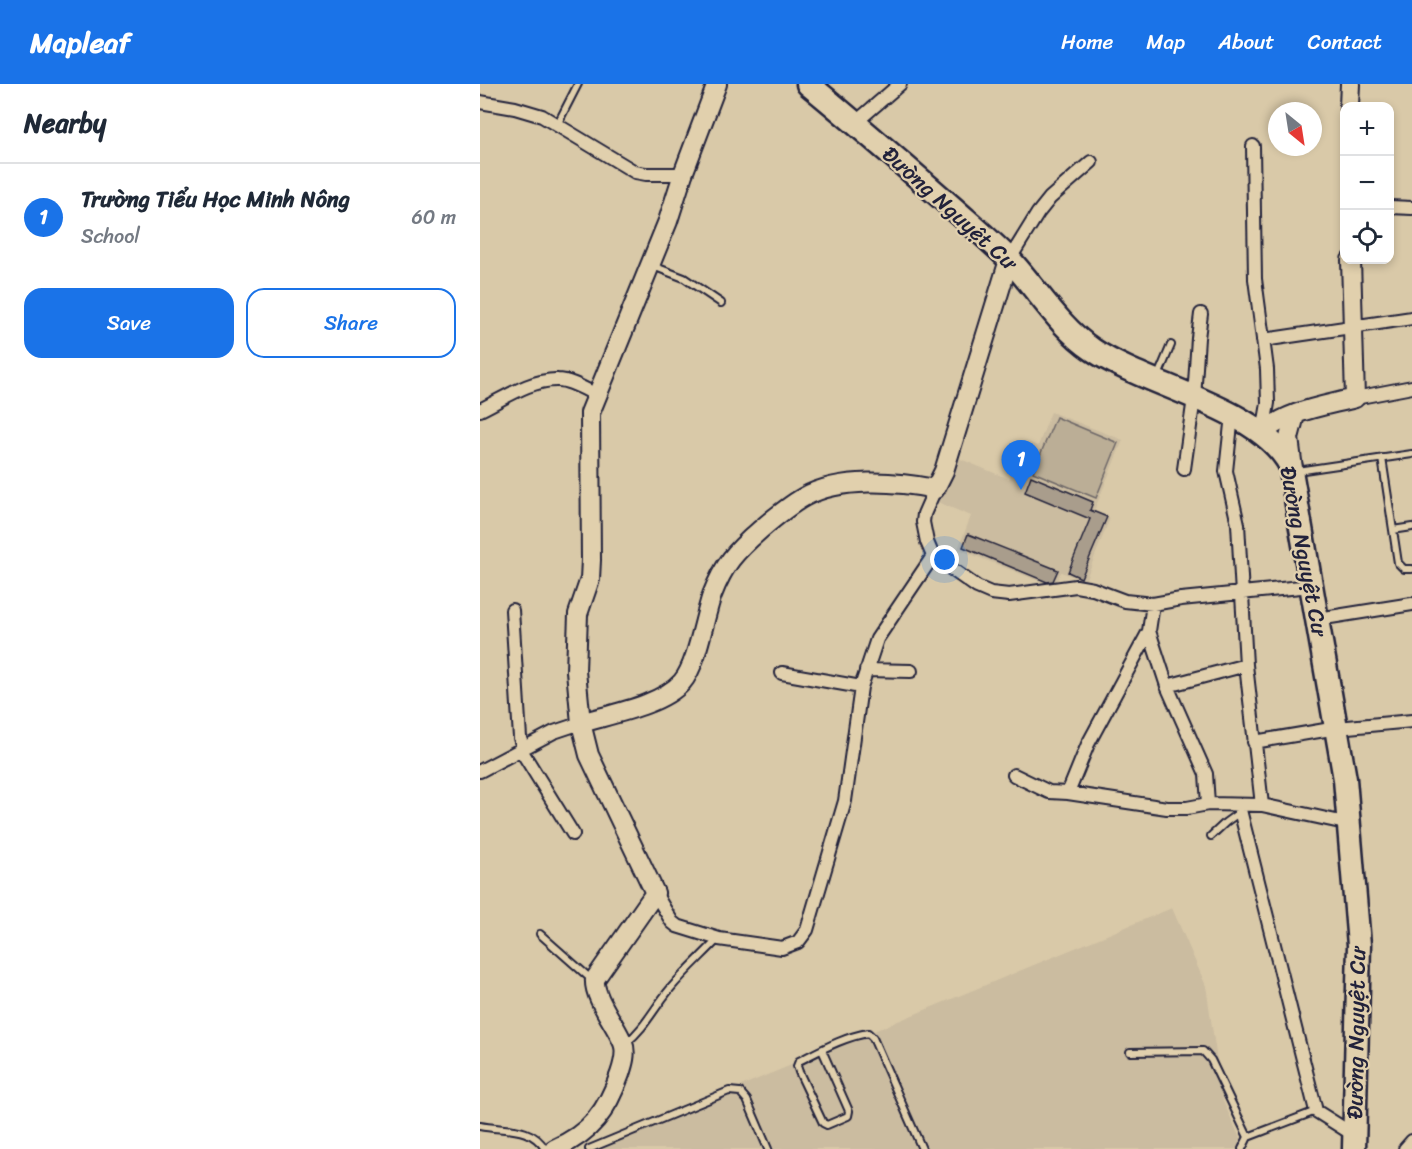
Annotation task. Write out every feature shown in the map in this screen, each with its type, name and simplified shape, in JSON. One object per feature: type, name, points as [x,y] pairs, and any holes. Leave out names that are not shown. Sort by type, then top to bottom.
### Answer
[{"type":"highway","name":"Đường Nguyệt Cư","points":[[808,84],[1009,260],[1074,334],[1107,359],[1232,415],[1263,433],[1280,449],[1293,471],[1337,728],[1350,824],[1359,945],[1354,1142]]},
{"type":"street","points":[[717,84],[668,220],[590,413],[590,579],[578,614],[576,671],[581,723],[589,755],[655,893],[672,922],[677,926],[719,939],[782,948],[798,942],[807,930],[845,801],[861,687],[866,670],[877,639],[933,556]]},
{"type":"street","points":[[855,123],[900,84]]},
{"type":"street","points":[[1349,102],[1350,84]]},
{"type":"street","points":[[480,102],[515,108],[542,116],[634,171],[646,174],[683,174]]},
{"type":"street","points":[[1253,146],[1255,279],[1267,369],[1268,403],[1263,433]]},
{"type":"street","points":[[1091,162],[1050,198],[1009,260],[944,471],[924,514],[923,522],[927,542],[933,556],[977,587],[991,593],[1009,595],[1076,585],[1125,601],[1153,604],[1242,592],[1311,586]]},
{"type":"street","points":[[1394,207],[1412,208]]},
{"type":"street","points":[[1352,264],[1355,398]]},
{"type":"street","points":[[1184,470],[1194,398],[1201,314]]},
{"type":"street","points":[[1263,340],[1412,318]]},
{"type":"street","points":[[480,410],[530,386],[550,381],[562,381],[597,395]]},
{"type":"street","points":[[1263,433],[1295,415],[1355,398],[1412,387]]},
{"type":"street","points":[[1232,415],[1226,471],[1238,524],[1246,665],[1262,805]]},
{"type":"street","points":[[1293,471],[1289,438],[1295,415]]},
{"type":"street","points":[[480,771],[554,732],[664,695],[681,682],[691,664],[723,570],[747,542],[790,506],[817,491],[857,483],[907,483],[935,489]]},
{"type":"street","points":[[1068,793],[1088,744],[1149,631],[1153,604]]},
{"type":"street","points":[[1318,619],[1412,604]]},
{"type":"street","points":[[512,610],[522,749],[573,834]]},
{"type":"street","points":[[1149,631],[1167,686],[1206,774],[1208,804]]},
{"type":"street","points":[[1167,686],[1246,665]]},
{"type":"street","points":[[866,670],[911,671]]},
{"type":"street","points":[[782,674],[861,687]]},
{"type":"street","points":[[1254,742],[1337,728],[1412,721]]},
{"type":"street","points":[[1014,776],[1049,792],[1167,808],[1187,808],[1208,804],[1240,809],[1262,805],[1350,824]]},
{"type":"street","points":[[1240,809],[1316,1111],[1354,1142]]},
{"type":"street","points":[[554,1149],[569,1143],[585,1131],[604,1111],[613,1094],[623,1065],[624,1045],[597,992],[596,975],[655,893]]},
{"type":"street","points":[[1405,1149],[1412,1141]]},
{"type":"lane","points":[[557,125],[578,84]]},
{"type":"lane","points":[[650,264],[684,278],[721,303]]},
{"type":"lane","points":[[1156,382],[1171,345]]},
{"type":"lane","points":[[1293,471],[1412,454]]},
{"type":"lane","points":[[1382,458],[1398,563],[1404,569],[1412,569]]},
{"type":"lane","points":[[1393,530],[1412,527]]},
{"type":"lane","points":[[1211,836],[1240,809]]},
{"type":"lane","points":[[540,934],[595,982]]},
{"type":"lane","points":[[624,1045],[639,1032],[682,975],[719,939]]},
{"type":"lane","points":[[822,1050],[849,1111],[848,1116],[827,1125],[823,1123],[797,1066],[799,1061],[822,1050],[859,1034],[868,1033],[873,1038],[922,1149]]},
{"type":"lane","points":[[1130,1052],[1203,1051],[1211,1060],[1248,1137]]},
{"type":"lane","points":[[589,1149],[729,1091],[740,1092],[747,1100],[768,1149]]},
{"type":"lane","points":[[1242,1149],[1248,1137],[1316,1111]]},
{"type":"lane","points":[[480,1126],[519,1130],[537,1137],[545,1149]]},
{"type":"shaded area","points":[[1051,412],[1123,440],[1094,511],[1110,518],[1085,581],[1061,572],[1054,587],[958,549],[971,516],[935,501],[953,456],[1009,479],[1024,441],[1038,446]]},
{"type":"shaded area","points":[[1056,417],[1118,443],[1096,498],[1033,472]]},
{"type":"shaded area","points":[[1172,908],[1206,986],[1223,1101],[1245,1149],[588,1149]]},
{"type":"building","points":[[1031,476],[1093,502],[1090,510],[1107,517],[1081,578],[1068,572],[1090,519],[1025,492]]},
{"type":"building","points":[[968,534],[1058,570],[1053,581],[1047,582],[963,547]]},
{"type":"place","name":"Trường Tiểu Học Minh Nông","points":[[1021,490]]}]
